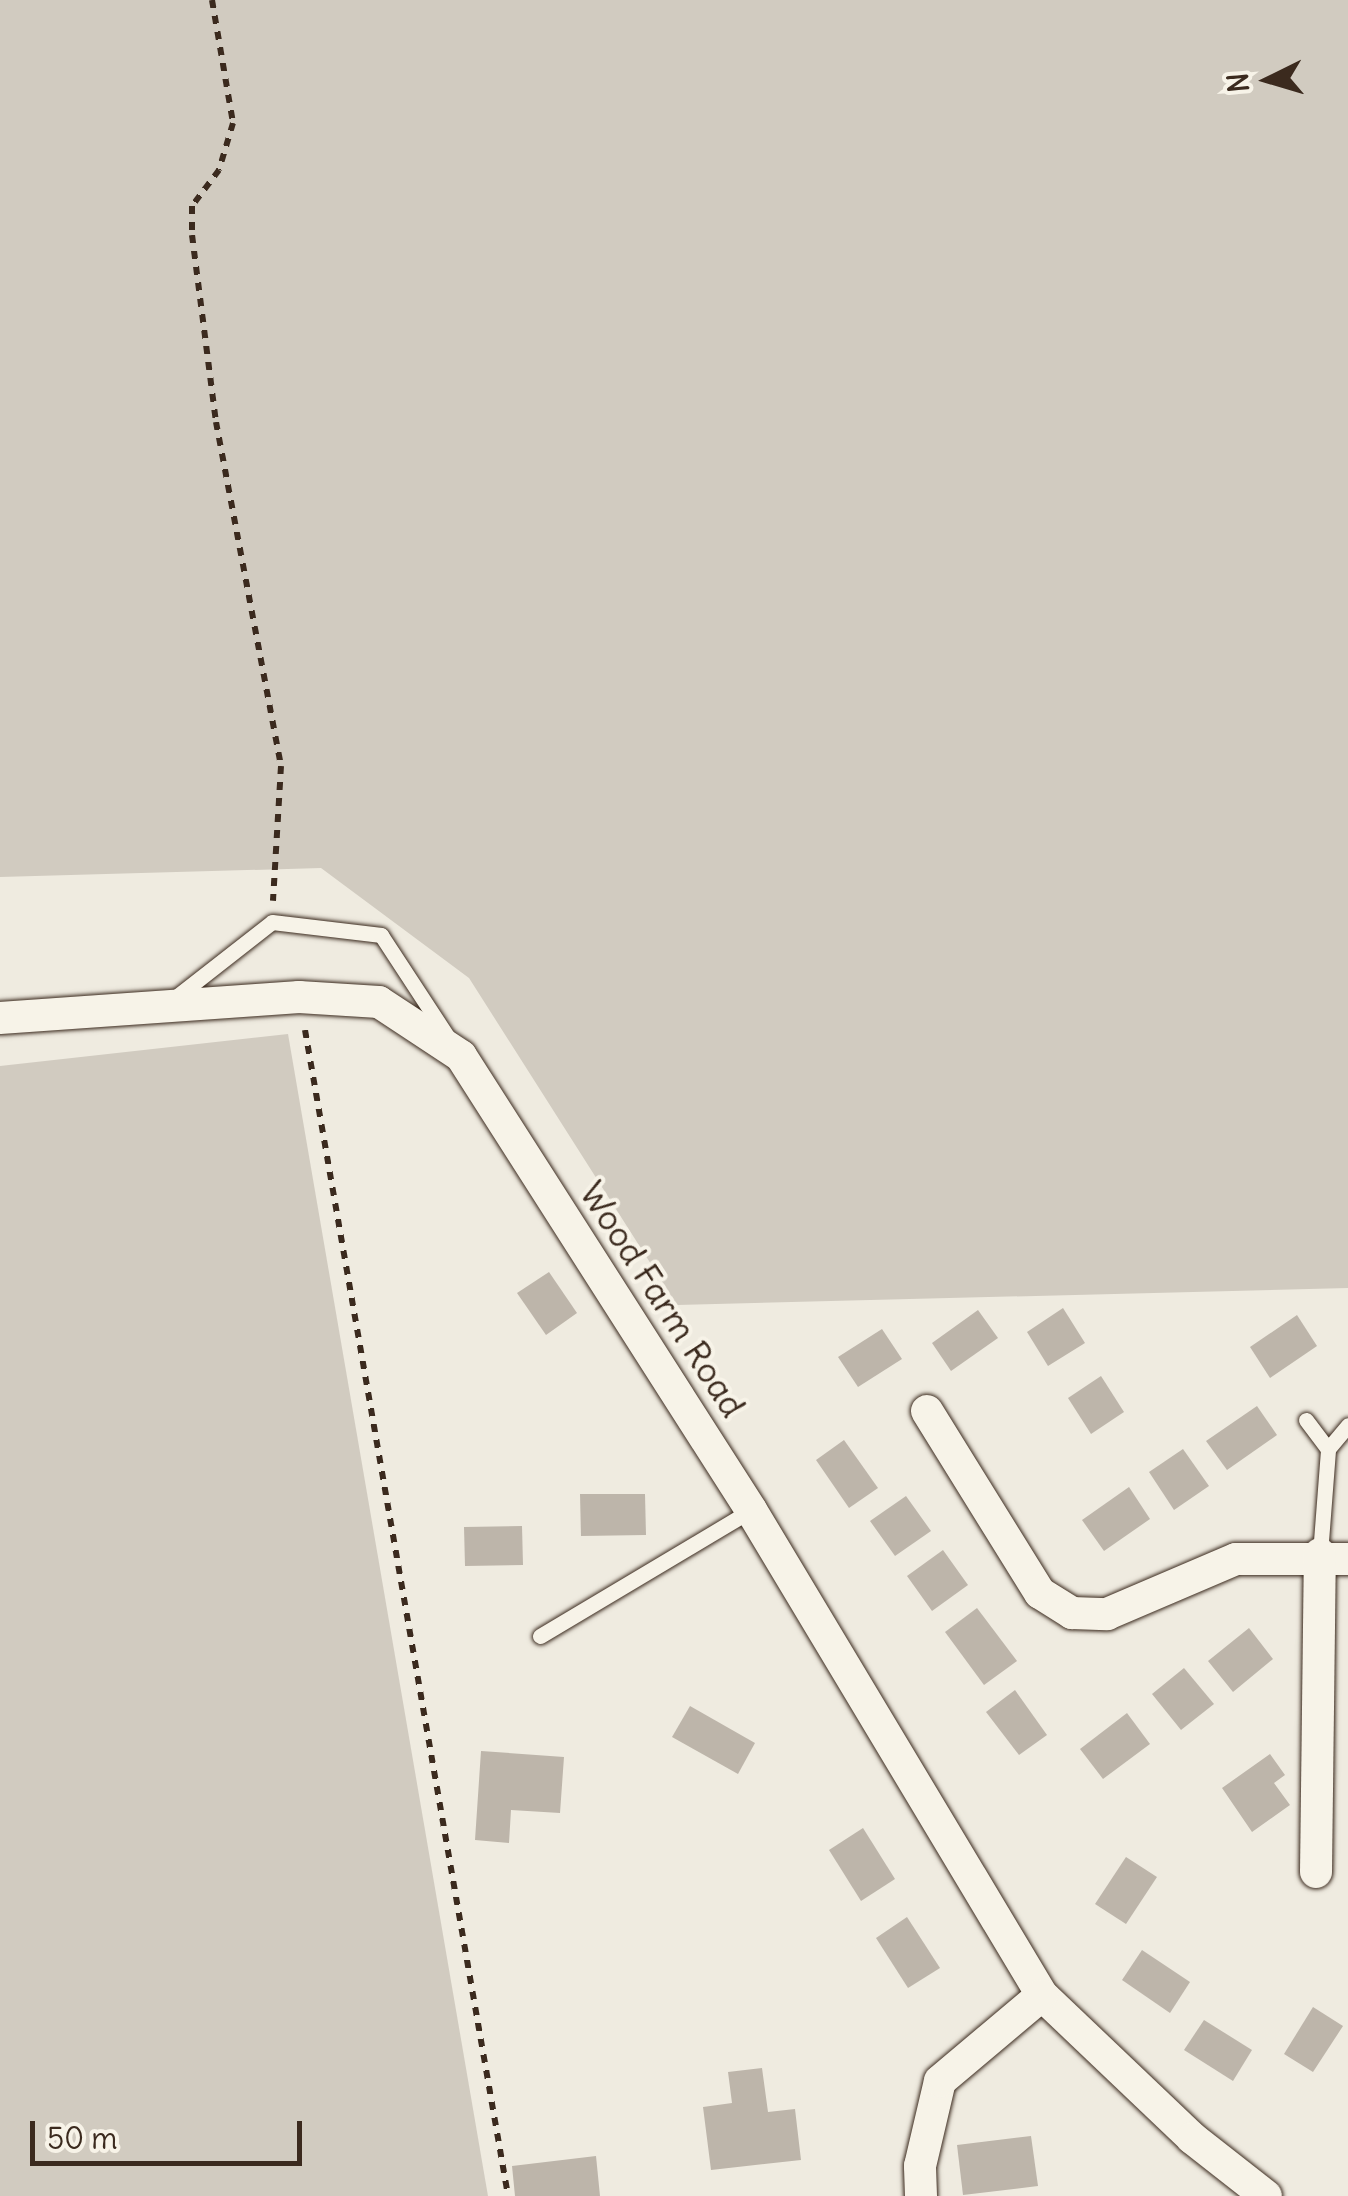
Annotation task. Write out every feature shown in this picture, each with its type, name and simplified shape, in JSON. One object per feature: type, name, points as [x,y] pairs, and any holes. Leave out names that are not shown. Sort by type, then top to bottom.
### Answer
[{"type":"street","name":"Wood Farm Road","points":[[0,1018],[299,997],[379,1002],[460,1056],[750,1510],[1042,1995],[1192,2138],[1260,2194]]},
{"type":"street","points":[[927,1411],[1040,1593],[1072,1613],[1107,1614],[1236,1560],[1334,1557],[1316,1872]]},
{"type":"street","points":[[922,2196],[920,2166],[940,2081],[1042,1995]]},
{"type":"lane","points":[[168,1004],[272,922],[381,935],[460,1056]]},
{"type":"lane","points":[[1306,1420],[1328,1449],[1334,1557]]},
{"type":"lane","points":[[1328,1449],[1348,1425]]},
{"type":"lane","points":[[540,1636],[750,1510]]},
{"type":"path","points":[[212,0],[233,123],[220,170],[192,206],[192,235],[216,422],[281,766],[272,922]]},
{"type":"path","points":[[299,997],[508,2196]]},
{"type":"shaded area","points":[[0,0],[1348,0],[1348,1288],[677,1305],[469,978],[321,868],[0,877]]},
{"type":"shaded area","points":[[288,1034],[488,2196],[0,2196],[0,1066]]},
{"type":"building","points":[[549,1272],[577,1313],[546,1335],[517,1293]]},
{"type":"building","points":[[1063,1308],[1085,1343],[1048,1366],[1027,1332]]},
{"type":"building","points":[[978,1310],[998,1338],[951,1371],[932,1343]]},
{"type":"building","points":[[1297,1315],[1317,1346],[1270,1378],[1250,1347]]},
{"type":"building","points":[[882,1329],[902,1359],[858,1387],[838,1357]]},
{"type":"building","points":[[1101,1376],[1124,1412],[1091,1434],[1068,1398]]},
{"type":"building","points":[[1257,1406],[1277,1435],[1227,1470],[1206,1441]]},
{"type":"building","points":[[844,1440],[878,1488],[849,1508],[816,1460]]},
{"type":"building","points":[[1183,1449],[1209,1486],[1174,1510],[1149,1472]]},
{"type":"building","points":[[1129,1487],[1150,1519],[1104,1551],[1082,1520]]},
{"type":"building","points":[[580,1494],[645,1494],[646,1535],[581,1536]]},
{"type":"building","points":[[906,1496],[931,1531],[895,1556],[870,1521]]},
{"type":"building","points":[[522,1526],[523,1565],[465,1566],[464,1527]]},
{"type":"building","points":[[943,1550],[968,1585],[932,1611],[907,1576]]},
{"type":"building","points":[[977,1608],[1017,1661],[984,1685],[945,1632]]},
{"type":"building","points":[[1249,1628],[1273,1659],[1233,1692],[1208,1661]]},
{"type":"building","points":[[1184,1668],[1214,1704],[1181,1730],[1152,1694]]},
{"type":"building","points":[[1015,1690],[1047,1735],[1019,1755],[986,1712]]},
{"type":"building","points":[[690,1706],[755,1743],[738,1774],[672,1737]]},
{"type":"building","points":[[1127,1713],[1150,1744],[1103,1779],[1080,1749]]},
{"type":"building","points":[[481,1751],[564,1757],[560,1813],[511,1810],[509,1843],[475,1840]]},
{"type":"building","points":[[1270,1754],[1285,1775],[1274,1783],[1290,1805],[1252,1832],[1222,1788]]},
{"type":"building","points":[[863,1828],[895,1879],[861,1901],[829,1850]]},
{"type":"building","points":[[1126,1857],[1157,1877],[1126,1924],[1095,1904]]},
{"type":"building","points":[[907,1917],[940,1968],[908,1988],[876,1938]]},
{"type":"building","points":[[1142,1950],[1190,1982],[1170,2013],[1122,1980]]},
{"type":"building","points":[[1313,2007],[1343,2026],[1313,2072],[1284,2054]]},
{"type":"building","points":[[1204,2020],[1252,2050],[1233,2081],[1184,2050]]},
{"type":"building","points":[[762,2068],[768,2112],[795,2109],[801,2160],[711,2170],[703,2107],[732,2103],[728,2072]]},
{"type":"building","points":[[1031,2136],[1038,2186],[963,2195],[957,2145]]},
{"type":"building","points":[[596,2156],[600,2196],[515,2196],[512,2166]]}]
